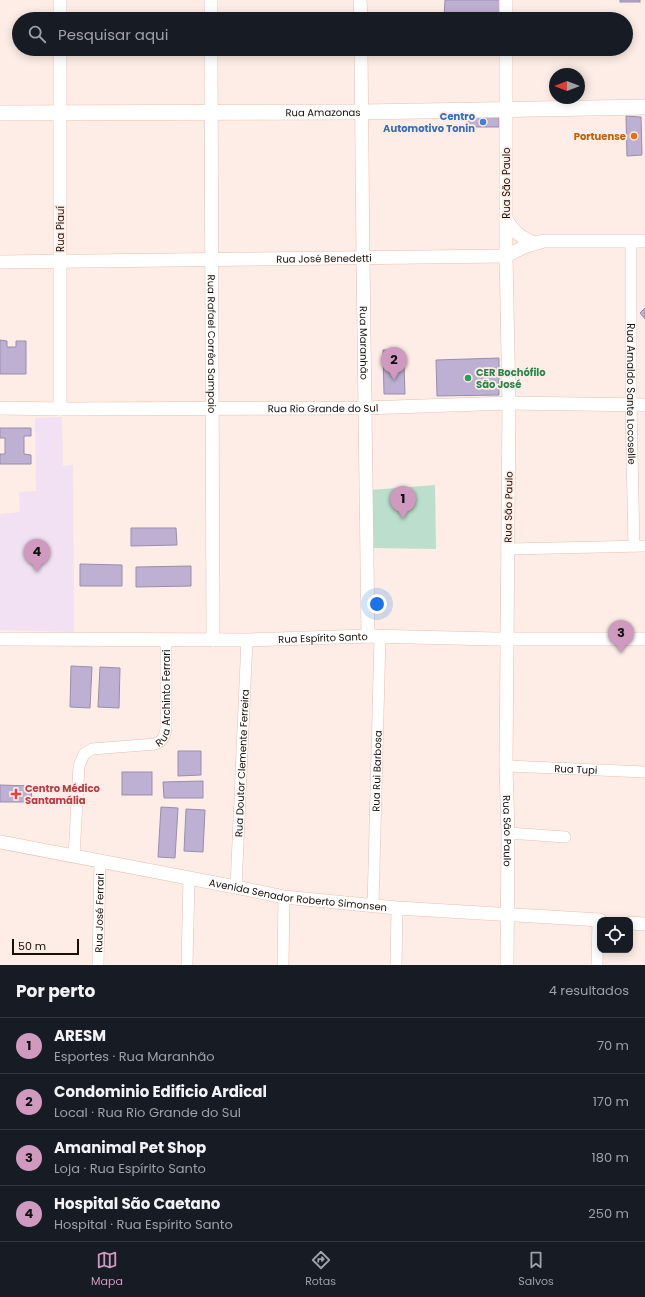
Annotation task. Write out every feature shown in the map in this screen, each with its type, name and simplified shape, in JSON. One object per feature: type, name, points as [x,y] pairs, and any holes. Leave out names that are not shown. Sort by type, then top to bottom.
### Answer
[{"type":"main road","name":"Rua Amazonas","points":[[0,113],[361,112],[645,107]]},
{"type":"street","points":[[60,0],[60,12]]},
{"type":"street","points":[[211,0],[211,12]]},
{"type":"street","points":[[360,0],[361,12]]},
{"type":"street","points":[[506,0],[506,12]]},
{"type":"street","name":"Rua Piauí","points":[[60,56],[60,409]]},
{"type":"street","name":"Rua Rafael Corrêa Sampaio","points":[[211,56],[213,640]]},
{"type":"street","name":"Rua Maranhão","points":[[361,56],[365,408],[374,636]]},
{"type":"street","name":"Rua São Paulo","points":[[506,56],[506,256],[509,403],[506,766],[508,833],[507,965]]},
{"type":"street","points":[[506,219],[511,228],[518,234],[526,240],[535,243]]},
{"type":"street","name":"Rua José Benedetti","points":[[0,262],[211,259],[363,259],[506,256],[535,243],[544,241],[645,241]]},
{"type":"street","name":"Rua Arnaldo Sante Locoselle","points":[[631,242],[631,405],[640,546]]},
{"type":"street","name":"Rua Rio Grande do Sul","points":[[0,408],[365,408],[509,403],[645,405]]},
{"type":"street","points":[[507,549],[640,546]]},
{"type":"street","name":"Rua Espírito Santo","points":[[0,639],[247,640],[374,636],[645,639]]},
{"type":"street","name":"Rua Rui Barbosa","points":[[373,906],[374,636]]},
{"type":"street","name":"Rua Archinto Ferrari","points":[[74,856],[79,766],[84,754],[92,749],[156,744],[162,740],[164,736],[166,730],[166,640]]},
{"type":"street","name":"Rua Doutor Clemente Ferreira","points":[[236,887],[247,640]]},
{"type":"street","name":"Rua Tupi","points":[[506,766],[645,772]]},
{"type":"street","points":[[508,833],[565,838]]},
{"type":"street","name":"Avenida Senador Roberto Simonsen","points":[[0,842],[284,897],[397,908],[597,920]]},
{"type":"street","name":"Rua José Ferrari","points":[[98,965],[100,861]]},
{"type":"street","points":[[187,965],[188,878]]},
{"type":"street","points":[[283,965],[284,897]]},
{"type":"street","points":[[396,965],[397,908]]},
{"type":"street","points":[[633,923],[645,924],[645,919]]},
{"type":"street","points":[[597,965],[598,953]]},
{"type":"shaded area","points":[[62,417],[63,466],[73,465],[74,632],[0,630],[0,514],[20,512],[19,492],[36,491],[35,418]]},
{"type":"green space","points":[[435,485],[436,549],[372,548],[370,490]]},
{"type":"building","points":[[445,0],[500,0],[500,12],[444,12]]},
{"type":"building","points":[[620,0],[640,0],[640,2],[620,2]]},
{"type":"building","name":"Centro Automotivo Tonin","points":[[466,116],[499,117],[499,127],[466,127]]},
{"type":"building","name":"Portuense","points":[[626,116],[641,117],[642,155],[627,156]]},
{"type":"building","points":[[645,308],[645,319],[640,313]]},
{"type":"building","points":[[0,340],[7,341],[7,347],[16,347],[16,341],[26,341],[26,374],[0,374]]},
{"type":"building","points":[[383,350],[399,350],[399,366],[404,365],[405,394],[384,394]]},
{"type":"building","name":"CER Bochófilo São José","points":[[499,358],[499,395],[437,396],[436,360]]},
{"type":"building","points":[[0,428],[31,428],[31,436],[24,436],[24,454],[31,455],[31,464],[0,464],[0,454],[5,454],[5,438],[0,438]]},
{"type":"building","points":[[131,528],[176,528],[177,545],[131,546]]},
{"type":"building","points":[[80,564],[122,565],[122,586],[80,586]]},
{"type":"building","points":[[191,566],[191,586],[136,587],[136,567]]},
{"type":"building","points":[[71,666],[92,667],[90,708],[70,707]]},
{"type":"building","points":[[100,667],[120,668],[119,708],[98,707]]},
{"type":"building","points":[[178,751],[201,751],[201,775],[178,776]]},
{"type":"building","points":[[122,772],[152,772],[152,795],[122,795]]},
{"type":"building","points":[[203,781],[203,798],[164,798],[163,782]]},
{"type":"building","name":"Centro Médico Santamália","points":[[0,785],[31,786],[32,802],[0,802]]},
{"type":"building","points":[[161,807],[178,808],[175,858],[158,857]]},
{"type":"building","points":[[186,809],[205,810],[203,852],[184,851]]},
{"type":"place","name":"Centro Automotivo Tonin","points":[[483,122]]},
{"type":"place","name":"Portuense","points":[[634,136]]},
{"type":"place","name":"CER Bochófilo São José","points":[[468,378]]},
{"type":"place","name":"Condominio Edificio Ardical","points":[[394,380]]},
{"type":"place","name":"ARESM","points":[[403,519]]},
{"type":"place","name":"Hospital São Caetano","points":[[37,572]]},
{"type":"place","name":"Amanimal Pet Shop","points":[[621,653]]},
{"type":"place","name":"Centro Médico Santamália","points":[[16,794]]}]
